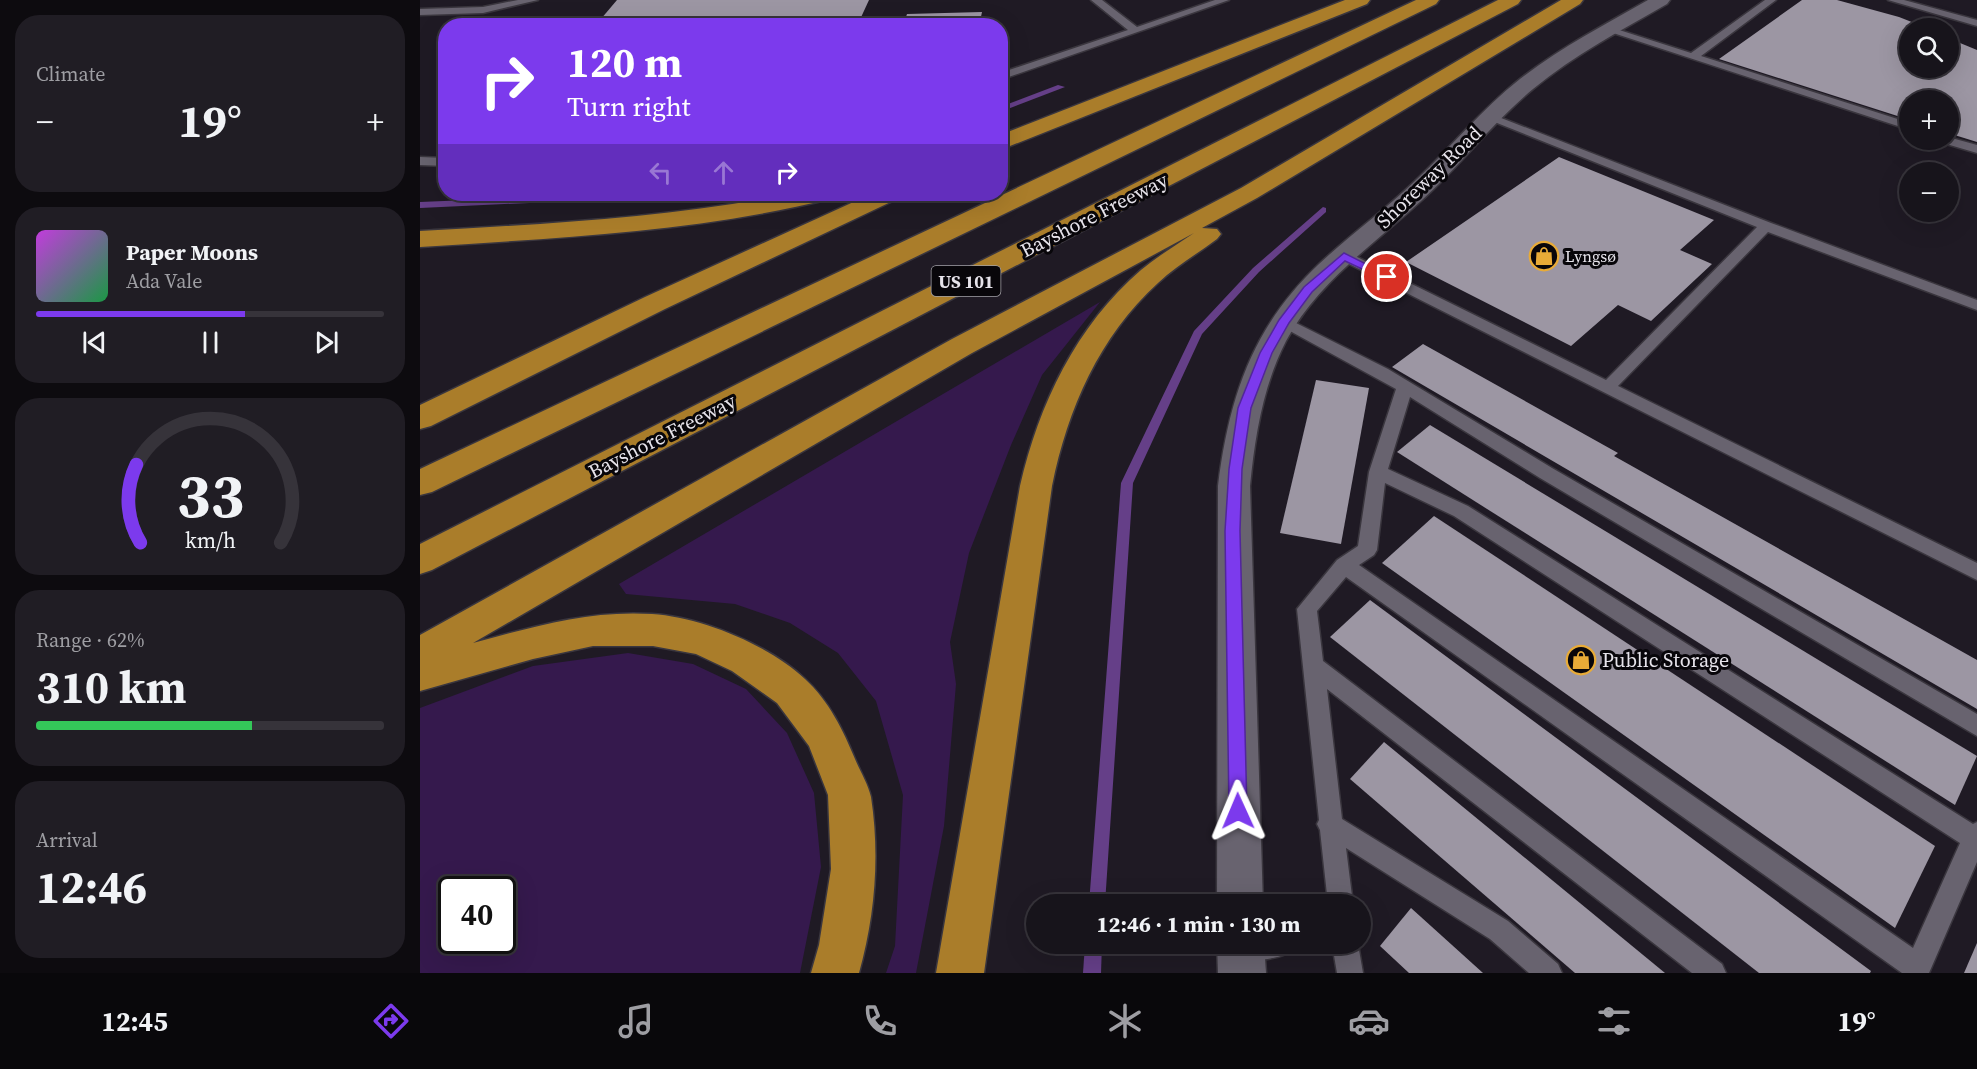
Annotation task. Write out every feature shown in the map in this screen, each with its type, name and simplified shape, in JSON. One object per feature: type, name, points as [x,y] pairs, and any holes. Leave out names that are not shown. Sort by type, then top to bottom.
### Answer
[{"type":"highway","points":[[1008,139],[1361,0]]},
{"type":"highway","name":"US 101","points":[[420,483],[1430,0]]},
{"type":"highway","name":"Bayshore Freeway","points":[[420,560],[1512,0]]},
{"type":"highway","points":[[420,654],[962,346],[1249,193],[1574,0]]},
{"type":"highway","points":[[960,973],[1036,486],[1049,433],[1071,380],[1093,342],[1120,307],[1149,277],[1211,231],[1249,193]]},
{"type":"highway","points":[[420,239],[642,224],[760,208],[791,201]]},
{"type":"highway","points":[[420,418],[655,303],[874,201]]},
{"type":"highway","points":[[420,674],[533,643],[593,630],[652,630],[701,639],[746,659],[791,691],[825,735],[849,795],[854,869],[843,945],[835,973]]},
{"type":"street","name":"Shoreway Road","points":[[1247,894],[1234,486],[1239,435],[1245,408],[1266,353],[1284,322],[1308,290],[1447,164],[1508,100],[1553,64],[1661,0]]},
{"type":"lane","points":[[420,12],[483,10],[533,0]]},
{"type":"lane","points":[[1096,0],[1136,31]]},
{"type":"lane","points":[[1008,74],[1224,0]]},
{"type":"lane","points":[[1693,57],[1771,0]]},
{"type":"lane","points":[[1893,0],[1977,23]]},
{"type":"lane","points":[[1609,30],[1899,123]]},
{"type":"lane","points":[[1491,117],[1766,226],[1977,305]]},
{"type":"lane","points":[[1959,144],[1977,149]]},
{"type":"lane","points":[[420,161],[438,162]]},
{"type":"lane","points":[[1608,387],[1766,226]]},
{"type":"lane","points":[[1344,256],[1977,572]]},
{"type":"lane","points":[[1284,322],[1405,387],[1977,726]]},
{"type":"lane","points":[[1339,894],[1329,824],[1307,609],[1344,565],[1367,550],[1378,472],[1405,387]]},
{"type":"lane","points":[[1344,565],[1916,970],[1976,836],[1461,511],[1378,472]]},
{"type":"lane","points":[[1312,665],[1713,973]]},
{"type":"lane","points":[[1329,824],[1499,930],[1549,973]]},
{"type":"lane","points":[[1347,954],[1350,973]]},
{"type":"shaded area","points":[[1100,302],[1042,375],[1011,445],[969,553],[950,642],[956,684],[944,826],[916,973],[886,973],[895,946],[903,795],[876,701],[838,653],[790,623],[735,604],[626,594],[619,584]]},
{"type":"shaded area","points":[[628,653],[693,664],[746,689],[787,733],[814,793],[821,867],[800,973],[420,973],[420,708],[533,666]]},
{"type":"building","points":[[617,0],[869,0],[861,18],[602,18]]},
{"type":"building","points":[[1802,0],[1837,0],[1899,17],[1902,18],[1899,18],[1899,78],[1959,78],[1959,43],[1977,50],[1977,142],[1959,136],[1959,90],[1899,90],[1899,116],[1719,59]]},
{"type":"building","points":[[982,12],[981,18],[906,18],[907,14]]},
{"type":"building","name":"Lyngsø","points":[[1559,157],[1714,220],[1680,250],[1712,264],[1651,321],[1618,305],[1571,346],[1406,262]]},
{"type":"building","points":[[1423,344],[1618,453],[1614,456],[1977,660],[1977,709],[1392,367]]},
{"type":"building","points":[[1316,380],[1369,388],[1341,544],[1280,533]]},
{"type":"building","points":[[1430,425],[1977,756],[1955,805],[1397,452]]},
{"type":"building","points":[[1434,516],[1935,846],[1895,928],[1382,563]]},
{"type":"building","points":[[1370,600],[1871,971],[1870,973],[1759,973],[1330,637]]},
{"type":"building","points":[[1384,742],[1665,973],[1575,973],[1350,779]]},
{"type":"building","points":[[1411,908],[1483,973],[1409,973],[1380,946]]},
{"type":"building","points":[[1977,943],[1977,973],[1964,973]]},
{"type":"waterway","points":[[1008,107],[1061,87]]},
{"type":"waterway","points":[[420,205],[507,201]]},
{"type":"waterway","points":[[1098,894],[1127,483],[1198,333],[1256,270],[1323,210]]},
{"type":"waterway","points":[[1092,973],[1093,954]]},
{"type":"place","name":"Lyngsø","points":[[1544,256]]},
{"type":"place","name":"Public Storage","points":[[1581,660]]},
{"type":"route","points":[[1238,811],[1233,531],[1235,469],[1245,408],[1266,353],[1284,322],[1308,290],[1344,256],[1387,277]]}]
